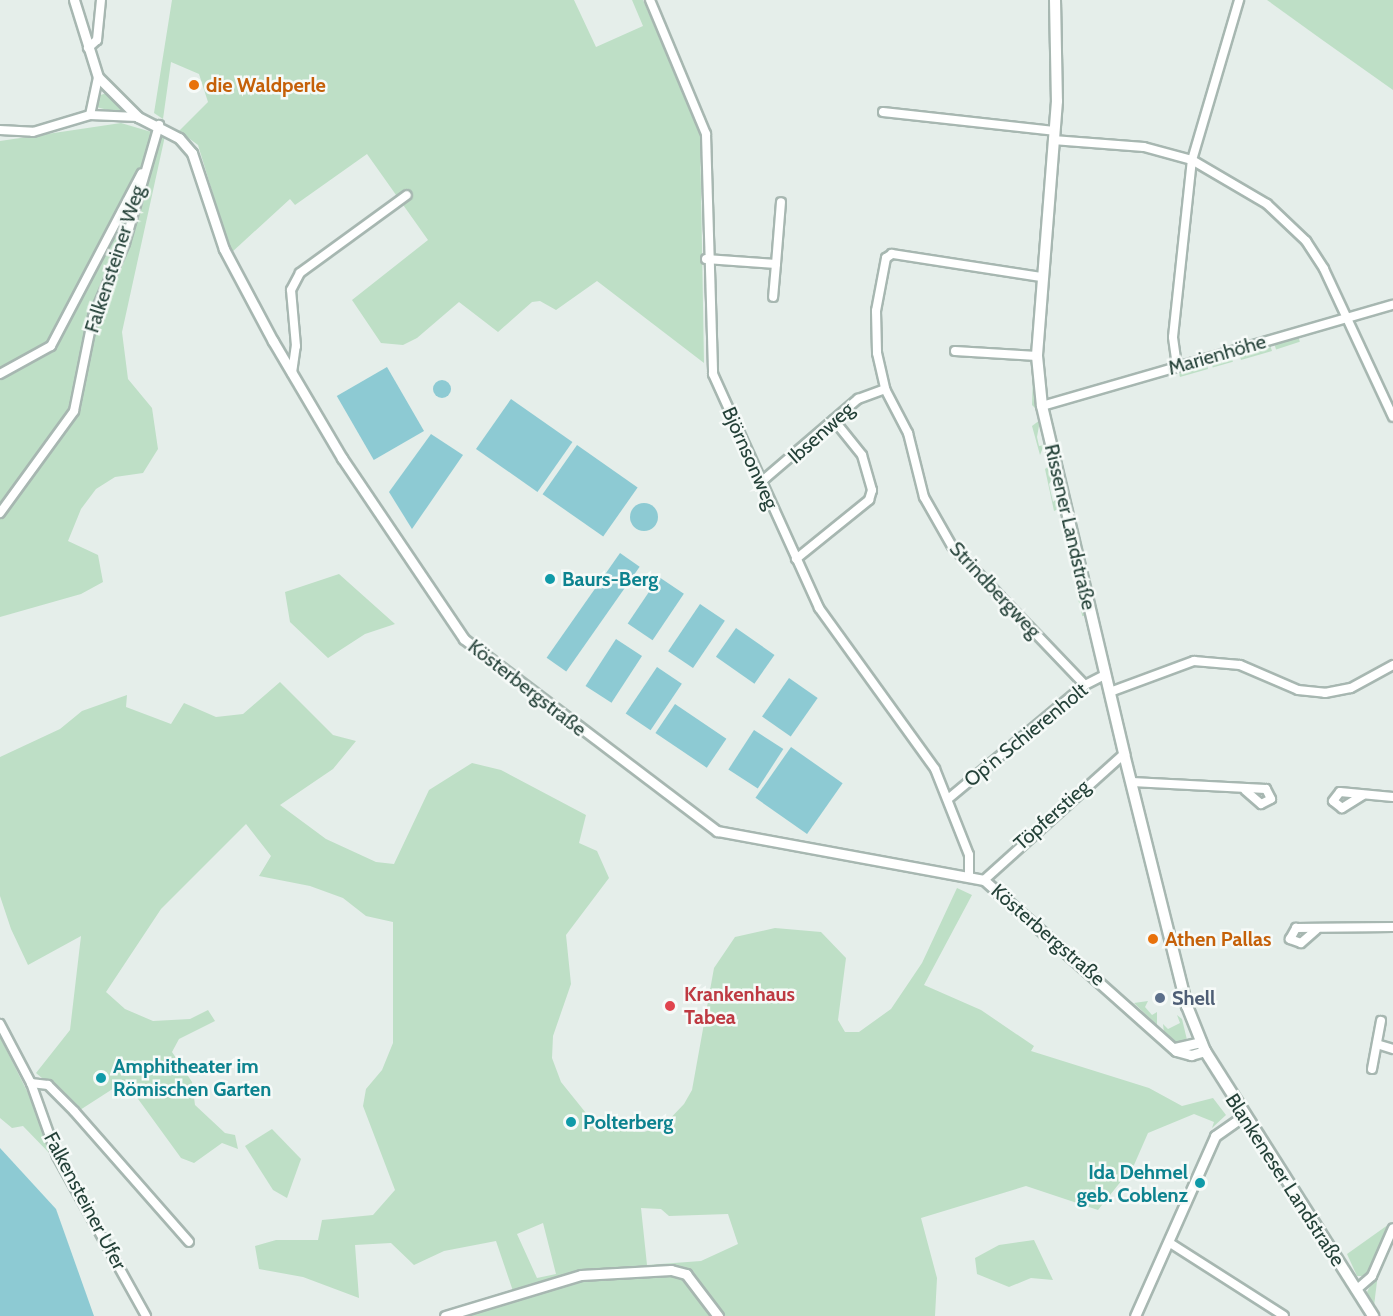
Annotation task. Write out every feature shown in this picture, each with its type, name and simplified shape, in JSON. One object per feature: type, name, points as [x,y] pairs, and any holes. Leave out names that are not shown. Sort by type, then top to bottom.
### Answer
[{"type":"main road","name":"Rissener Landstraße","points":[[1055,0],[1054,136],[1036,356],[1041,406],[1187,1006],[1203,1046]]},
{"type":"main road","name":"Blankeneser Landstraße","points":[[1203,1046],[1244,1116],[1373,1316]]},
{"type":"street","points":[[74,0],[98,77],[90,115]]},
{"type":"street","points":[[88,48],[97,40],[101,0]]},
{"type":"street","name":"Björnsonweg","points":[[650,0],[706,134],[706,259],[713,374],[819,608],[920,741],[948,799],[969,855],[969,876]]},
{"type":"street","points":[[1177,366],[1173,337],[1192,160],[1239,0]]},
{"type":"street","name":"Kösterbergstraße","points":[[98,77],[138,117],[159,125],[192,153],[224,249],[292,373],[454,628],[522,687],[722,833],[984,880],[1173,1047],[1203,1046]]},
{"type":"street","points":[[883,112],[1144,147],[1192,160],[1245,188],[1293,227],[1324,269],[1393,417]]},
{"type":"street","points":[[0,130],[33,132],[90,115],[138,117]]},
{"type":"street","name":"Falkensteiner Weg","points":[[0,513],[74,411],[93,316],[125,243],[142,171],[159,125]]},
{"type":"street","points":[[0,374],[51,346],[142,171]]},
{"type":"street","points":[[292,373],[296,346],[291,290],[300,273],[407,195]]},
{"type":"street","points":[[773,297],[781,202]]},
{"type":"street","name":"Strindbergweg","points":[[1041,277],[892,254],[886,258],[875,328],[885,389],[909,433],[924,497],[952,546],[1085,685]]},
{"type":"street","points":[[706,259],[776,264]]},
{"type":"street","name":"Marienhöhe","points":[[1041,406],[1393,305]]},
{"type":"street","points":[[956,351],[1036,356]]},
{"type":"street","name":"Ibsenweg","points":[[761,482],[858,399],[885,389]]},
{"type":"street","points":[[796,559],[869,500],[872,490],[862,455],[834,420]]},
{"type":"street","points":[[1110,692],[1194,661],[1240,665],[1298,690],[1324,693],[1351,688],[1393,665]]},
{"type":"street","name":"Op'n Schierenholt","points":[[948,799],[1085,685],[1105,675]]},
{"type":"street","name":"Töpferstieg","points":[[984,880],[1124,754]]},
{"type":"street","points":[[1132,782],[1245,790]]},
{"type":"street","points":[[1364,795],[1393,797]]},
{"type":"street","points":[[1316,930],[1393,927]]},
{"type":"street","points":[[1372,1069],[1380,1046],[1381,1021]]},
{"type":"street","name":"Falkensteiner Ufer","points":[[0,1024],[32,1083],[57,1156],[146,1316]]},
{"type":"street","points":[[1380,1046],[1393,1049]]},
{"type":"street","name":"Falkensteiner Ufer","points":[[32,1083],[48,1085],[67,1103],[189,1242]]},
{"type":"street","points":[[1135,1316],[1170,1243],[1215,1136],[1244,1116]]},
{"type":"street","points":[[1356,1290],[1372,1276],[1393,1228]]},
{"type":"street","points":[[1170,1243],[1284,1316]]},
{"type":"street","points":[[445,1316],[581,1275],[687,1274],[718,1316]]},
{"type":"green space","points":[[172,0],[574,0],[596,47],[643,26],[632,0],[643,0],[700,131],[704,363],[597,281],[556,310],[540,301],[532,302],[498,332],[459,302],[417,338],[403,345],[381,343],[352,300],[428,240],[367,154],[295,205],[290,199],[231,253],[198,145],[179,131],[208,102],[199,74],[171,62],[163,119],[154,113]]},
{"type":"green space","points":[[1267,0],[1393,0],[1393,90],[1321,39]]},
{"type":"green space","points":[[107,93],[123,108],[120,113],[96,107],[97,96]]},
{"type":"green space","points":[[121,123],[165,136],[122,332],[128,379],[152,408],[158,449],[143,473],[115,477],[96,489],[81,509],[68,541],[98,555],[103,582],[81,594],[0,617],[0,141]]},
{"type":"green space","points":[[1298,336],[1300,342],[1276,349],[1274,344]]},
{"type":"green space","points":[[1270,345],[1272,351],[1241,360],[1239,353]]},
{"type":"green space","points":[[1231,355],[1233,362],[1213,368],[1211,361]]},
{"type":"green space","points":[[1207,363],[1208,369],[1180,377],[1178,370]]},
{"type":"green space","points":[[1033,374],[1038,409],[1037,410],[1032,405]]},
{"type":"green space","points":[[1040,420],[1037,437],[1039,446],[1044,445],[1040,455],[1032,426]]},
{"type":"green space","points":[[1051,464],[1054,477],[1049,484],[1053,502],[1059,496],[1061,508],[1054,511],[1045,469]]},
{"type":"green space","points":[[339,574],[395,624],[365,634],[328,658],[290,622],[285,592]]},
{"type":"green space","points":[[1079,582],[1087,615],[1082,616],[1074,583]]},
{"type":"green space","points":[[280,682],[333,735],[356,741],[333,769],[280,805],[326,839],[376,862],[394,864],[429,790],[472,763],[501,770],[586,815],[579,843],[597,851],[609,878],[566,935],[571,984],[553,1036],[552,1058],[561,1082],[598,1128],[644,1132],[664,1125],[684,1104],[692,1090],[714,968],[735,937],[775,928],[821,932],[846,958],[838,1020],[845,1032],[859,1032],[891,1009],[922,963],[957,888],[972,895],[924,985],[981,1010],[1034,1046],[1031,1051],[1149,1088],[1182,1106],[1213,1098],[1226,1115],[1212,1128],[1214,1122],[1194,1114],[1148,1133],[1134,1165],[1098,1210],[1026,1186],[921,1218],[937,1278],[935,1316],[465,1316],[515,1297],[496,1241],[444,1251],[414,1265],[391,1243],[355,1245],[359,1298],[303,1277],[259,1269],[255,1246],[276,1240],[318,1240],[322,1220],[373,1215],[395,1190],[363,1106],[366,1089],[382,1070],[393,1043],[393,922],[366,916],[343,898],[310,886],[259,876],[271,856],[246,824],[161,909],[106,992],[125,1009],[153,1021],[190,1019],[208,1010],[215,1021],[179,1039],[172,1052],[192,1082],[195,1105],[225,1133],[235,1135],[238,1149],[222,1143],[194,1163],[181,1158],[125,1081],[80,1110],[36,1073],[70,1030],[81,936],[28,965],[11,929],[0,896],[0,757],[60,729],[82,711],[127,695],[126,707],[171,724],[184,703],[216,717],[243,714]],"holes":[[[641,1208],[661,1209],[669,1216],[728,1214],[738,1244],[701,1261],[647,1265]],[[543,1223],[556,1274],[537,1278],[517,1234]]]},
{"type":"green space","points":[[1148,1001],[1145,1007],[1152,1015],[1157,1012],[1157,1025],[1134,1003]]},
{"type":"green space","points":[[1177,1015],[1182,1019],[1188,1044],[1177,1044],[1164,1033],[1163,1024],[1168,1029],[1180,1023]]},
{"type":"green space","points":[[0,1037],[28,1093],[53,1157],[23,1126],[12,1128],[0,1118]]},
{"type":"green space","points":[[272,1129],[301,1159],[287,1198],[273,1190],[245,1146]]},
{"type":"green space","points":[[1392,1222],[1366,1276],[1357,1276],[1347,1254]]},
{"type":"green space","points":[[1034,1240],[1053,1280],[1031,1278],[1009,1287],[977,1274],[975,1258],[999,1245]]},
{"type":"green space","points":[[1378,1273],[1374,1306],[1367,1292]]},
{"type":"water","points":[[387,367],[424,431],[374,460],[337,396]]},
{"type":"water","points":[[438,380],[446,380],[451,385],[449,396],[438,398],[433,393],[433,385]]},
{"type":"water","points":[[511,399],[572,442],[537,492],[476,449]]},
{"type":"water","points":[[431,434],[463,455],[412,529],[389,492]]},
{"type":"water","points":[[577,445],[638,487],[603,537],[543,494]]},
{"type":"water","points":[[644,503],[654,507],[658,517],[654,527],[644,531],[634,527],[630,517],[634,507]]},
{"type":"water","points":[[620,553],[640,567],[566,672],[547,658]]},
{"type":"water","points":[[659,577],[684,594],[653,640],[628,623]]},
{"type":"water","points":[[700,604],[725,621],[693,668],[668,651]]},
{"type":"water","points":[[736,628],[775,655],[754,684],[716,657]]},
{"type":"water","points":[[616,639],[642,656],[611,703],[586,686]]},
{"type":"water","points":[[657,667],[682,684],[651,730],[626,713]]},
{"type":"water","points":[[789,678],[818,698],[791,737],[762,717]]},
{"type":"water","points":[[675,704],[726,739],[707,768],[655,733]]},
{"type":"water","points":[[754,730],[783,749],[758,788],[728,769]]},
{"type":"water","points":[[791,747],[843,783],[807,834],[755,798]]},
{"type":"water","points":[[0,1148],[56,1209],[94,1316],[0,1316]]},
{"type":"place","name":"die Waldperle","points":[[194,85]]},
{"type":"place","name":"Baurs-Berg","points":[[550,579]]},
{"type":"place","name":"Athen Pallas","points":[[1153,939]]},
{"type":"place","name":"Shell","points":[[1160,998]]},
{"type":"place","name":"Krankenhaus Tabea","points":[[670,1006]]},
{"type":"place","name":"Amphitheater im Römischen Garten","points":[[101,1078]]},
{"type":"place","name":"Polterberg","points":[[571,1122]]},
{"type":"place","name":"Ida Dehmel geb. Coblenz","points":[[1200,1183]]}]
